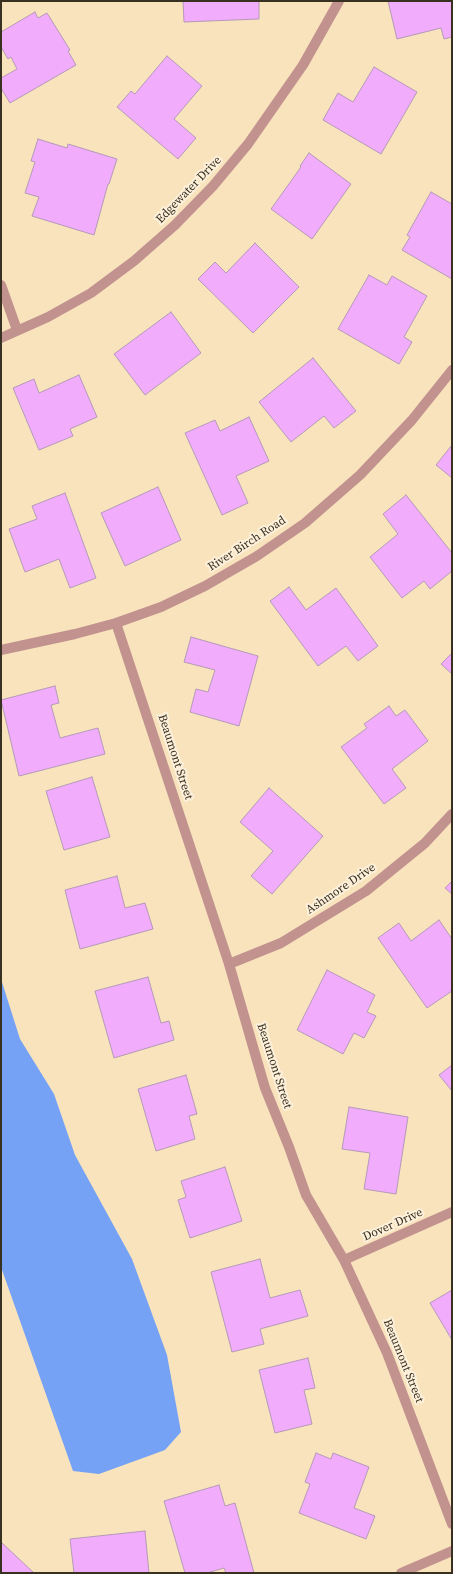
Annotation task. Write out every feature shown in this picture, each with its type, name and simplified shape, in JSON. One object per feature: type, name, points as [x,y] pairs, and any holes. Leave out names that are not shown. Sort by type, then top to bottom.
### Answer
[{"type":"street","name":"Edgewater Drive","points":[[1,338],[48,317],[91,293],[134,261],[186,214],[213,186],[248,144],[303,65],[339,1]]},
{"type":"street","points":[[1,285],[17,330]]},
{"type":"street","name":"River Birch Road","points":[[1,650],[75,634],[116,623],[161,607],[205,586],[257,556],[304,523],[360,475],[412,420],[452,370]]},
{"type":"street","name":"Beaumont Street","points":[[116,623],[229,964],[265,1088],[289,1147],[306,1195],[344,1260],[387,1353],[452,1524]]},
{"type":"street","name":"Ashmore Drive","points":[[229,964],[282,943],[366,891],[425,843],[452,814]]},
{"type":"street","name":"Dover Drive","points":[[344,1260],[452,1212]]},
{"type":"street","points":[[401,1573],[452,1552]]},
{"type":"water","points":[[1,979],[20,1039],[54,1094],[75,1155],[132,1259],[167,1355],[181,1432],[165,1450],[99,1474],[73,1471],[1,1267]]},
{"type":"building","points":[[183,1],[259,1],[259,19],[184,22]]},
{"type":"building","points":[[388,1],[452,1],[452,37],[444,39],[441,28],[397,39]]},
{"type":"building","points":[[35,12],[38,18],[47,13],[70,50],[68,51],[76,65],[10,103],[1,88],[1,78],[17,69],[11,57],[8,59],[1,47],[1,32]]},
{"type":"building","points":[[167,56],[202,86],[174,119],[196,138],[178,159],[117,107],[131,91],[135,94]]},
{"type":"building","points":[[374,67],[417,92],[381,154],[323,120],[338,93],[353,102]]},
{"type":"building","points":[[38,139],[67,148],[68,144],[117,159],[108,184],[94,235],[32,216],[39,197],[25,193],[35,162],[31,161]]},
{"type":"building","points":[[309,153],[351,184],[312,239],[271,209],[301,167],[300,166]]},
{"type":"building","points":[[431,192],[452,204],[452,279],[402,250],[410,237],[407,235]]},
{"type":"building","points":[[255,243],[299,287],[253,333],[198,279],[215,262],[226,273]]},
{"type":"building","points":[[369,275],[387,285],[392,276],[427,296],[404,337],[412,342],[399,364],[338,329]]},
{"type":"building","points":[[171,312],[201,353],[145,395],[114,354]]},
{"type":"building","points":[[313,358],[356,411],[334,428],[324,416],[291,442],[259,402]]},
{"type":"building","points":[[79,375],[97,417],[70,429],[73,436],[39,450],[13,388],[34,379],[39,393]]},
{"type":"building","points":[[249,417],[269,461],[236,476],[248,503],[222,515],[185,433],[215,420],[220,431]]},
{"type":"building","points":[[452,445],[452,478],[436,465]]},
{"type":"building","points":[[158,487],[181,540],[125,566],[101,513]]},
{"type":"building","points":[[65,493],[96,578],[70,588],[59,559],[25,572],[9,529],[37,519],[32,506]]},
{"type":"building","points":[[406,495],[452,553],[452,571],[430,589],[424,581],[402,598],[370,557],[398,534],[383,514]]},
{"type":"building","points":[[289,587],[306,610],[336,588],[378,646],[358,661],[346,646],[318,666],[270,601]]},
{"type":"building","points":[[191,637],[258,656],[239,726],[190,712],[196,689],[208,692],[215,670],[184,662]]},
{"type":"building","points":[[452,653],[452,674],[441,664]]},
{"type":"building","points":[[55,686],[59,703],[51,705],[60,738],[98,728],[105,754],[19,776],[1,700]]},
{"type":"building","points":[[389,706],[396,716],[405,710],[428,741],[392,769],[406,788],[384,804],[341,747],[367,728],[364,724]]},
{"type":"building","points":[[92,777],[110,837],[64,850],[46,791]]},
{"type":"building","points":[[269,788],[323,836],[272,894],[251,876],[273,851],[240,822]]},
{"type":"building","points":[[117,876],[125,908],[145,903],[153,929],[80,949],[65,890]]},
{"type":"building","points":[[452,881],[452,894],[445,888]]},
{"type":"building","points":[[439,920],[452,939],[452,991],[427,1008],[378,938],[399,923],[411,941]]},
{"type":"building","points":[[327,970],[375,995],[367,1012],[376,1016],[364,1038],[354,1033],[343,1054],[297,1030]]},
{"type":"building","points":[[148,977],[161,1023],[169,1021],[174,1040],[114,1058],[95,991]]},
{"type":"building","points":[[452,1065],[452,1091],[439,1075]]},
{"type":"building","points":[[186,1075],[197,1114],[189,1116],[195,1139],[156,1151],[138,1089]]},
{"type":"building","points":[[349,1107],[408,1117],[396,1194],[364,1189],[370,1153],[342,1149]]},
{"type":"building","points":[[225,1167],[242,1221],[190,1238],[178,1200],[186,1197],[181,1181]]},
{"type":"building","points":[[260,1259],[270,1298],[300,1290],[308,1316],[260,1329],[264,1344],[232,1352],[211,1272]]},
{"type":"building","points":[[452,1290],[452,1340],[430,1303]]},
{"type":"building","points":[[308,1358],[315,1388],[304,1390],[312,1424],[275,1433],[259,1370]]},
{"type":"building","points":[[316,1453],[331,1459],[333,1453],[369,1467],[354,1508],[375,1516],[366,1539],[299,1513],[310,1484],[305,1482]]},
{"type":"building","points":[[219,1485],[225,1506],[235,1503],[254,1573],[226,1573],[224,1568],[207,1573],[185,1573],[164,1501]]},
{"type":"building","points":[[145,1531],[149,1573],[74,1573],[70,1539]]},
{"type":"building","points":[[1,1542],[34,1573],[1,1573]]}]
